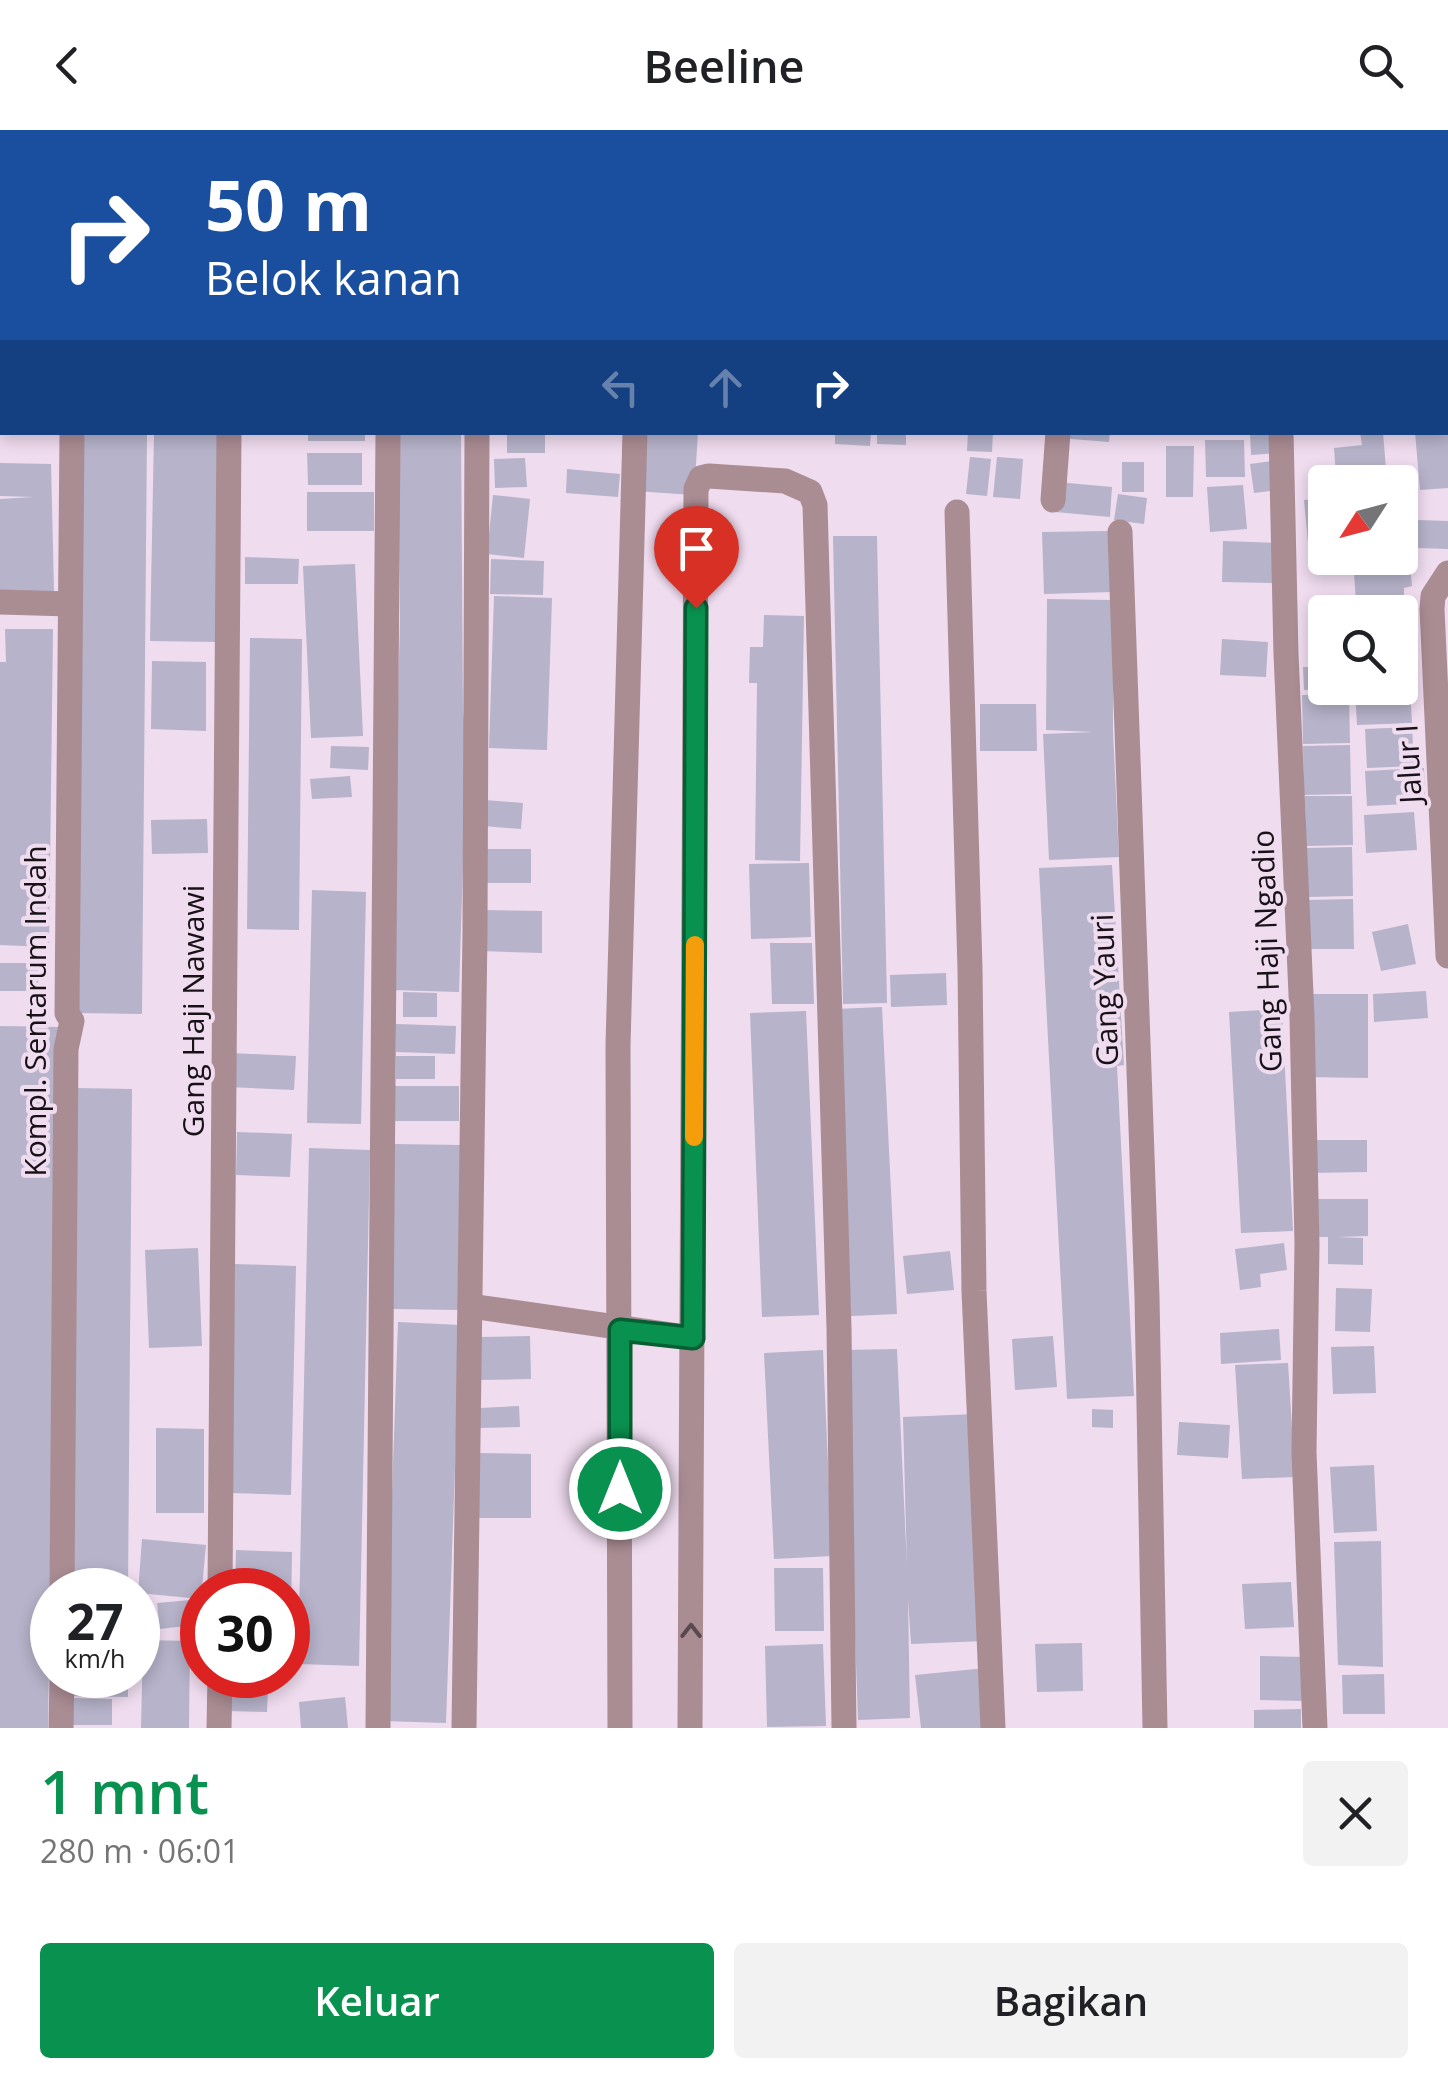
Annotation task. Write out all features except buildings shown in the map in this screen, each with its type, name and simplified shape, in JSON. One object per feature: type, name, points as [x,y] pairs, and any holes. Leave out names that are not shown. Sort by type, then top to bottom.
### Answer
[{"type":"street","points":[[1440,130],[1448,130]]},
{"type":"street","name":"Kompl. Sentarum Indah","points":[[62,1568],[66,1050],[72,1021],[66,1014],[72,435]]},
{"type":"street","name":"Gang Haji Nawawi","points":[[220,1568],[229,435]]},
{"type":"street","points":[[378,1728],[388,435]]},
{"type":"street","points":[[464,1728],[477,435]]},
{"type":"street","points":[[620,1728],[618,1044],[635,435]]},
{"type":"street","points":[[1053,500],[1058,435]]},
{"type":"street","name":"Gang Haji Ngadio","points":[[1281,435],[1302,1017],[1307,1244],[1304,1452],[1314,1728]]},
{"type":"street","points":[[690,1728],[696,489],[701,478],[708,476],[794,483],[810,492],[815,506],[838,1328],[844,1728]]},
{"type":"street","points":[[957,512],[970,969],[974,1292],[993,1728]]},
{"type":"street","name":"Gang Yauri","points":[[1120,532],[1147,1297],[1155,1728]]},
{"type":"street","name":"Jalur I","points":[[1448,573],[1432,596],[1448,956]]},
{"type":"street","points":[[0,602],[70,604]]},
{"type":"street","points":[[470,1306],[693,1338]]},
{"type":"street","points":[[61,1728],[62,1698]]},
{"type":"street","points":[[219,1728],[220,1698]]},
{"type":"slow traffic","points":[[694,1137],[695,945]]},
{"type":"route","points":[[620,1489],[620,1330],[693,1338],[696,608]]}]
